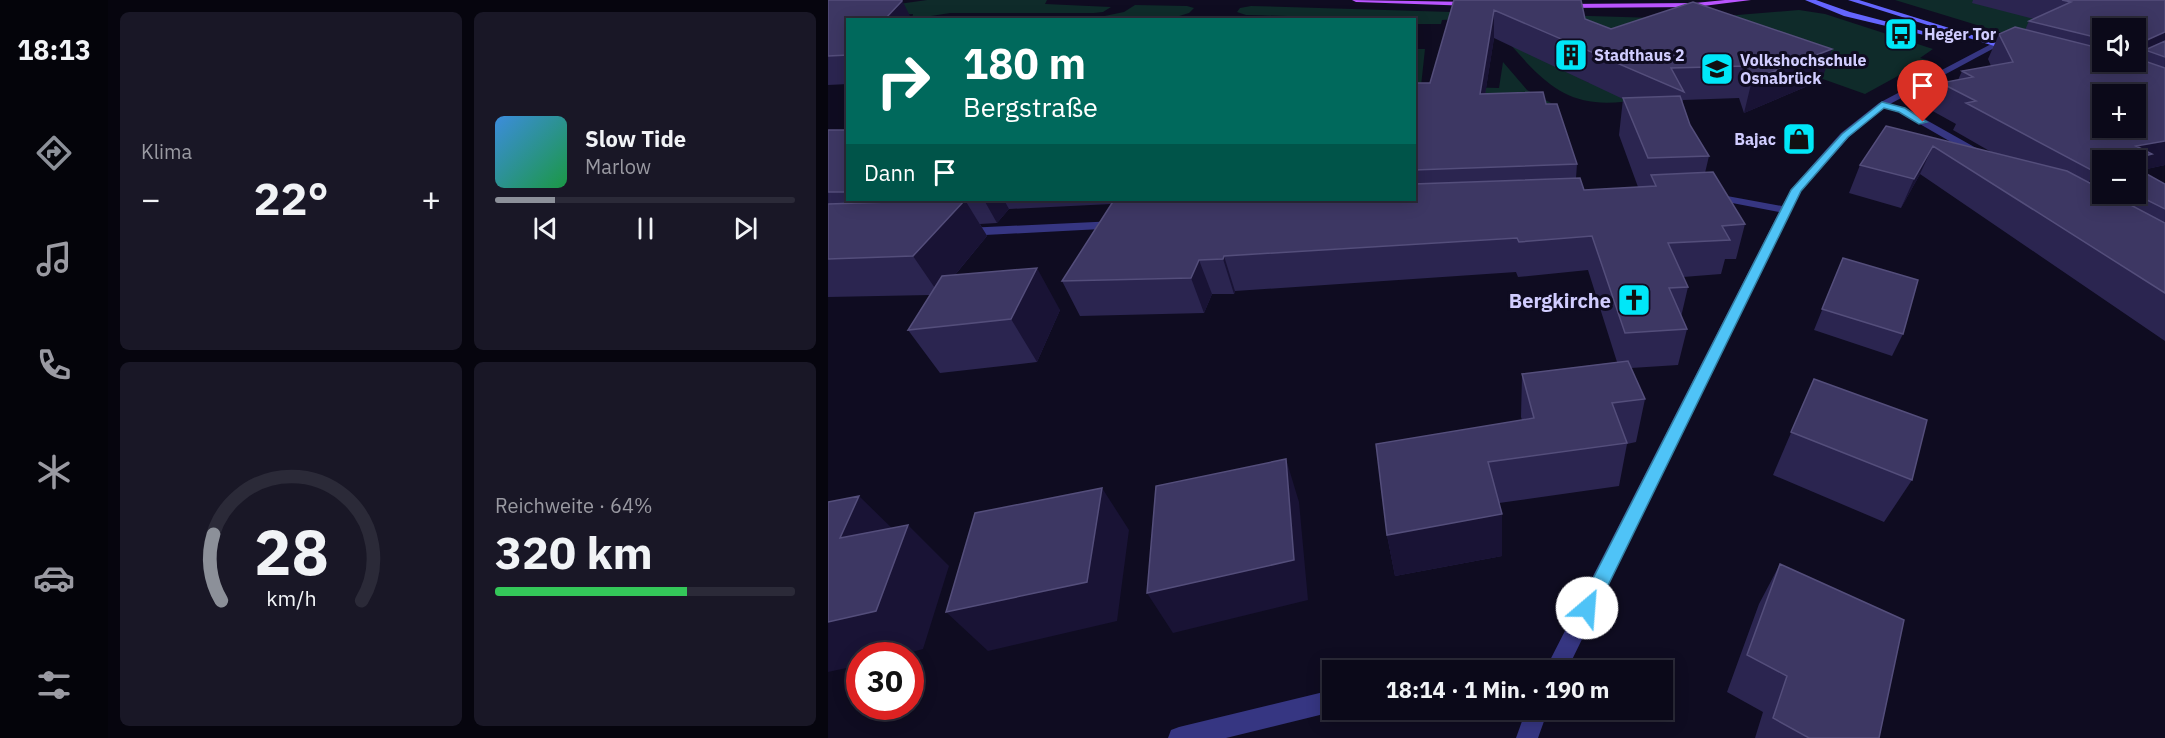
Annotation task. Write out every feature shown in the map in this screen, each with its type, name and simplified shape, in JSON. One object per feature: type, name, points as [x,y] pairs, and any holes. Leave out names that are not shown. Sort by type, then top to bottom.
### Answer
[{"type":"main road","points":[[1356,0],[1485,4]]},
{"type":"main road","points":[[1552,5],[1695,5],[1747,0]]},
{"type":"street","points":[[1809,0],[1904,29],[1951,39],[1995,44]]},
{"type":"street","points":[[1852,0],[2024,52]]},
{"type":"street","points":[[1561,660],[1796,190],[1845,135],[1882,105],[1995,44]]},
{"type":"street","points":[[1882,105],[1902,110],[1993,162]]},
{"type":"street","points":[[1691,200],[1727,199],[1785,210]]},
{"type":"street","points":[[951,232],[1130,225]]},
{"type":"street","points":[[1179,738],[1322,703]]},
{"type":"street","points":[[1527,738],[1533,720]]},
{"type":"green space","points":[[927,0],[1047,0],[1045,4],[1111,7],[1103,12],[1094,13],[950,13],[918,18],[912,18],[913,14],[828,20],[828,14]]},
{"type":"green space","points":[[1895,0],[2165,0],[2104,18],[2092,18],[2092,21],[2026,40]]},
{"type":"green space","points":[[1135,5],[1194,8],[1189,13],[1176,17],[1095,18],[1124,12]]},
{"type":"green space","points":[[1251,6],[1689,19],[1799,10],[1825,14],[1933,49],[1920,58],[1927,60],[1865,94],[1688,31],[1649,45],[1456,19],[1442,20],[1441,24],[1416,24],[1416,18],[1246,15],[1237,12],[1240,8]]},
{"type":"green space","points":[[1503,36],[1589,83],[1598,81],[1641,101],[1601,103],[1567,94],[1554,87],[1532,69]]},
{"type":"green space","points":[[1416,49],[1425,49],[1421,86],[1499,88],[1503,62],[1527,90],[1551,103],[1416,106]]},
{"type":"building","points":[[828,0],[902,0],[886,18],[846,18],[846,55],[828,56]]},
{"type":"building","points":[[1454,0],[1581,0],[1585,19],[1611,29],[1693,2],[1832,49],[1752,80],[1746,66],[1671,68],[1684,92],[1494,10],[1480,94],[1543,92],[1546,104],[1557,104],[1577,164],[1416,170],[1416,83],[1430,83]]},
{"type":"building","points":[[2062,0],[2165,0],[2165,32],[2146,41],[2146,18],[2092,18],[2092,36],[2029,21],[2071,2]]},
{"type":"building","points":[[2015,27],[2092,46],[2092,72],[2146,72],[2146,61],[2165,68],[2165,141],[2136,146],[2144,150],[2092,150],[2092,170],[1966,103],[1976,101],[1941,83],[1973,77],[1962,71],[2013,62],[1999,34]]},
{"type":"building","points":[[2165,41],[2165,57],[2146,50]]},
{"type":"building","points":[[1680,96],[1690,125],[1709,156],[1648,158],[1623,98]]},
{"type":"building","points":[[1886,126],[2067,171],[2092,184],[2092,204],[2129,204],[2165,223],[2165,293],[1933,146],[1914,179],[1860,165]]},
{"type":"building","points":[[828,130],[846,130],[846,192],[828,192]]},
{"type":"building","points":[[1713,172],[1745,224],[1722,226],[1730,240],[1668,243],[1688,287],[1669,288],[1687,329],[1625,333],[1592,236],[1519,242],[1517,238],[1224,256],[1223,259],[1199,260],[1191,278],[1062,281],[1113,201],[1416,201],[1416,184],[1580,178],[1584,190],[1656,186],[1651,175]]},
{"type":"building","points":[[2146,174],[2165,184],[2165,209],[2146,200]]},
{"type":"building","points":[[964,201],[913,256],[828,259],[828,204]]},
{"type":"building","points":[[1843,258],[1918,280],[1903,334],[1822,309]]},
{"type":"building","points":[[1037,268],[1011,319],[908,330],[942,276]]},
{"type":"building","points":[[1628,361],[1645,399],[1612,403],[1627,443],[1488,462],[1502,514],[1387,535],[1376,444],[1534,418],[1522,374]]},
{"type":"building","points":[[1814,379],[1927,420],[1912,480],[1791,432]]},
{"type":"building","points":[[1286,459],[1294,560],[1147,593],[1156,486]]},
{"type":"building","points":[[1102,488],[1087,582],[946,612],[975,513]]},
{"type":"building","points":[[859,496],[840,538],[908,525],[876,611],[828,622],[828,502]]},
{"type":"building","points":[[1780,564],[1904,620],[1879,738],[1809,738],[1773,718],[1787,676],[1747,655]]},
{"type":"place","name":"Heger Tor","points":[[1901,34]]},
{"type":"place","name":"Stadthaus 2","points":[[1571,55]]},
{"type":"place","name":"Volkshochschule Osnabrück","points":[[1717,69]]},
{"type":"place","name":"Bajac","points":[[1799,139]]},
{"type":"place","name":"Bergkirche","points":[[1634,300]]},
{"type":"route","points":[[1587,608],[1796,190],[1845,135],[1882,105],[1902,110],[1923,122]]}]
